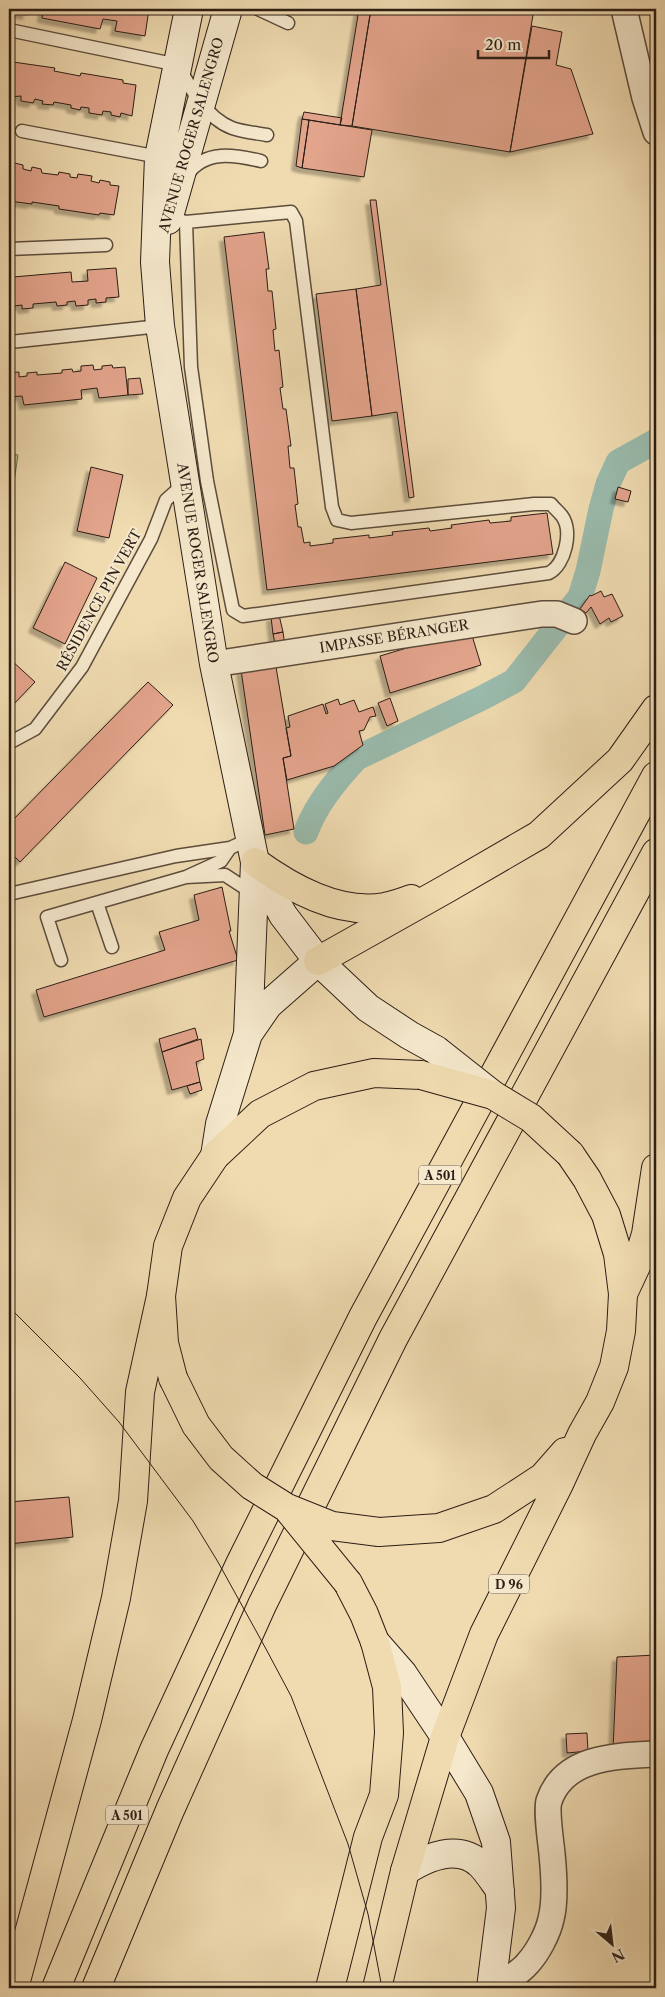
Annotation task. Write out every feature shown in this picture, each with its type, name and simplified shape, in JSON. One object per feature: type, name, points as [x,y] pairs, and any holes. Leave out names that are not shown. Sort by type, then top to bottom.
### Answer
[{"type":"main road","name":"AVENUE ROGER SALENGRO","points":[[189,9],[159,157],[155,262],[160,326],[245,850]]},
{"type":"main road","name":"AVENUE ROGER SALENGRO","points":[[155,262],[177,210],[200,101],[228,9]]},
{"type":"main road","points":[[248,1034],[268,1006],[318,961],[539,835],[620,760],[656,709]]},
{"type":"main road","name":"A 501","points":[[56,1988],[154,1750],[239,1566],[363,1317],[656,776]]},
{"type":"main road","points":[[245,850],[283,882],[346,907],[384,907],[446,889]]},
{"type":"main road","points":[[215,1156],[220,1124],[248,1034],[255,895],[245,850]]},
{"type":"main road","points":[[161,1296],[164,1343],[174,1378],[196,1425],[221,1458],[252,1486],[287,1508],[332,1526],[379,1532],[439,1528],[494,1509],[543,1477],[582,1434],[600,1402],[614,1367],[621,1331],[623,1294],[618,1254],[606,1216],[587,1179],[570,1154],[531,1118],[493,1095],[436,1050],[408,1035],[368,1008],[318,961],[283,915],[245,850]]},
{"type":"main road","name":"A 501","points":[[96,1988],[170,1810],[262,1605],[393,1339],[656,853]]},
{"type":"main road","points":[[14,1988],[87,1720],[116,1598],[133,1501],[140,1392],[161,1296],[168,1246],[186,1198],[215,1156],[260,1114],[314,1086],[374,1073],[421,1075],[493,1095]]},
{"type":"main road","points":[[623,1294],[637,1264],[646,1234],[656,1168]]},
{"type":"main road","name":"D 96","points":[[377,1988],[397,1899],[445,1737],[484,1634],[582,1434]]},
{"type":"main road","points":[[287,1508],[348,1583],[364,1614],[375,1642],[387,1687],[389,1733],[384,1795],[368,1837],[333,1977]]},
{"type":"main road","points":[[375,1642],[404,1674],[479,1793],[496,1842],[501,1908],[493,1988]]},
{"type":"main road","points":[[405,1871],[424,1859],[442,1854],[459,1854],[472,1858],[481,1865],[500,1890]]},
{"type":"main road","points":[[367,1988],[397,1899]]},
{"type":"street","points":[[624,9],[650,98],[656,132]]},
{"type":"street","name":"IMPASSE BÉRANGER","points":[[214,664],[532,615],[565,618]]},
{"type":"street","points":[[493,1988],[528,1964],[552,1919],[554,1876],[548,1803],[558,1782],[589,1762],[614,1756],[656,1754]]},
{"type":"lane","points":[[258,9],[288,23]]},
{"type":"lane","points":[[9,30],[178,65],[189,87],[215,118],[232,128],[267,136]]},
{"type":"lane","points":[[22,131],[159,157]]},
{"type":"lane","points":[[177,210],[291,212],[296,221],[332,507],[337,520],[351,523],[534,504],[551,504],[563,517],[567,534],[566,551],[554,570],[548,573],[243,616],[233,610],[207,481],[191,367],[177,210],[191,170],[204,159],[220,155],[236,155],[261,161]]},
{"type":"lane","points":[[9,249],[106,245]]},
{"type":"lane","points":[[10,342],[160,326]]},
{"type":"lane","name":"RÉSIDENCE PIN VERT","points":[[9,744],[35,729],[82,668],[151,539],[166,500],[176,491],[186,487]]},
{"type":"lane","points":[[60,960],[47,917],[186,877],[245,850]]},
{"type":"lane","points":[[9,894],[176,856],[245,850]]},
{"type":"lane","points":[[186,877],[225,875],[255,895]]},
{"type":"lane","points":[[97,903],[112,947]]},
{"type":"green space","points":[[9,453],[18,455],[9,516]]},
{"type":"building","points":[[9,9],[28,9],[27,15],[9,12]]},
{"type":"building","points":[[43,9],[149,9],[145,36],[115,31],[117,21],[103,19],[100,29],[42,18]]},
{"type":"building","points":[[359,9],[371,9],[352,126],[340,125]]},
{"type":"building","points":[[371,9],[534,9],[510,152],[352,126]]},
{"type":"building","points":[[532,26],[562,32],[556,65],[571,69],[593,134],[510,152]]},
{"type":"building","points":[[9,63],[55,68],[54,71],[80,76],[81,73],[123,80],[123,83],[136,85],[132,116],[121,113],[120,117],[111,115],[111,112],[103,111],[102,115],[89,113],[89,108],[81,107],[80,110],[71,108],[71,105],[54,102],[53,105],[42,104],[43,101],[35,99],[33,103],[21,101],[21,96],[9,97]]},
{"type":"building","points":[[304,112],[342,118],[340,125],[302,119]]},
{"type":"building","points":[[302,119],[309,120],[302,168],[296,166]]},
{"type":"building","points":[[309,120],[372,130],[364,177],[302,168]]},
{"type":"building","points":[[10,162],[23,165],[23,169],[31,171],[32,167],[41,169],[42,173],[58,175],[59,172],[70,174],[70,177],[77,178],[78,174],[92,176],[91,181],[99,183],[100,180],[110,182],[110,185],[119,186],[114,215],[100,213],[99,215],[59,209],[59,206],[32,202],[32,204],[9,201]]},
{"type":"building","points":[[370,200],[376,200],[414,497],[409,498],[397,412],[372,416],[356,289],[381,285]]},
{"type":"building","points":[[264,232],[269,269],[266,269],[268,291],[272,291],[276,329],[273,330],[275,351],[279,350],[283,387],[280,388],[283,409],[286,409],[291,446],[288,446],[290,468],[294,468],[298,504],[295,505],[298,527],[301,527],[304,543],[310,542],[310,546],[333,543],[333,539],[369,535],[369,538],[393,535],[392,532],[429,528],[430,531],[452,528],[451,525],[489,520],[490,523],[511,521],[511,517],[547,513],[553,554],[267,590],[224,237]]},
{"type":"building","points":[[116,268],[119,297],[106,298],[106,302],[96,303],[96,299],[88,300],[88,305],[76,306],[75,301],[67,302],[67,305],[57,306],[56,302],[33,304],[33,308],[22,309],[22,305],[14,306],[14,312],[9,312],[9,287],[13,287],[13,277],[71,272],[72,282],[88,281],[87,270]]},
{"type":"building","points":[[356,289],[372,416],[332,421],[316,294]]},
{"type":"building","points":[[93,365],[94,370],[102,369],[102,366],[112,365],[113,368],[125,367],[128,395],[99,398],[97,388],[81,390],[82,399],[24,405],[22,396],[9,397],[9,373],[19,372],[19,377],[27,376],[27,373],[37,372],[37,375],[62,373],[62,370],[72,369],[73,372],[81,371],[81,366]]},
{"type":"building","points":[[140,378],[143,394],[128,395],[128,379]]},
{"type":"building","points":[[91,467],[123,475],[109,538],[77,531]]},
{"type":"building","points":[[618,487],[631,491],[628,502],[615,499]]},
{"type":"building","points":[[65,562],[97,578],[65,644],[33,628]]},
{"type":"building","points":[[601,591],[604,597],[612,594],[623,616],[611,622],[609,618],[600,624],[591,607],[586,613],[580,609],[590,595]]},
{"type":"building","points":[[279,615],[283,632],[273,634],[271,617]]},
{"type":"building","points":[[470,629],[481,665],[390,693],[380,656]]},
{"type":"building","points":[[283,632],[285,646],[276,648],[273,634]]},
{"type":"building","points":[[11,660],[35,682],[9,709],[9,662]]},
{"type":"building","points":[[276,667],[291,756],[283,758],[294,829],[265,835],[241,670]]},
{"type":"building","points":[[148,682],[173,705],[20,862],[9,851],[9,824]]},
{"type":"building","points":[[390,698],[398,721],[387,726],[378,703]]},
{"type":"building","points":[[338,699],[340,705],[354,700],[359,712],[373,707],[376,716],[370,717],[364,730],[359,731],[363,745],[334,766],[287,780],[283,758],[291,756],[286,728],[290,727],[288,716],[323,704],[326,714],[328,713],[325,704]]},
{"type":"building","points":[[222,887],[231,931],[229,931],[238,960],[44,1017],[36,990],[165,950],[159,932],[199,920],[194,895]]},
{"type":"building","points":[[195,1028],[198,1039],[162,1052],[159,1039]]},
{"type":"building","points":[[201,1039],[204,1059],[196,1062],[200,1082],[172,1090],[162,1052]]},
{"type":"building","points":[[200,1082],[202,1090],[190,1094],[187,1086]]},
{"type":"building","points":[[69,1497],[73,1537],[9,1544],[9,1502]]},
{"type":"building","points":[[656,1655],[656,1694],[652,1748],[613,1750],[617,1657]]},
{"type":"building","points":[[587,1733],[588,1751],[567,1753],[566,1734]]},
{"type":"waterway","points":[[306,832],[315,812],[328,792],[357,758],[514,681],[580,597],[588,571],[608,484],[618,462],[656,441]]},
{"type":"tram line","points":[[9,1307],[80,1378],[119,1422],[193,1521],[266,1649],[291,1696],[348,1844],[368,1914],[382,1988]]}]
